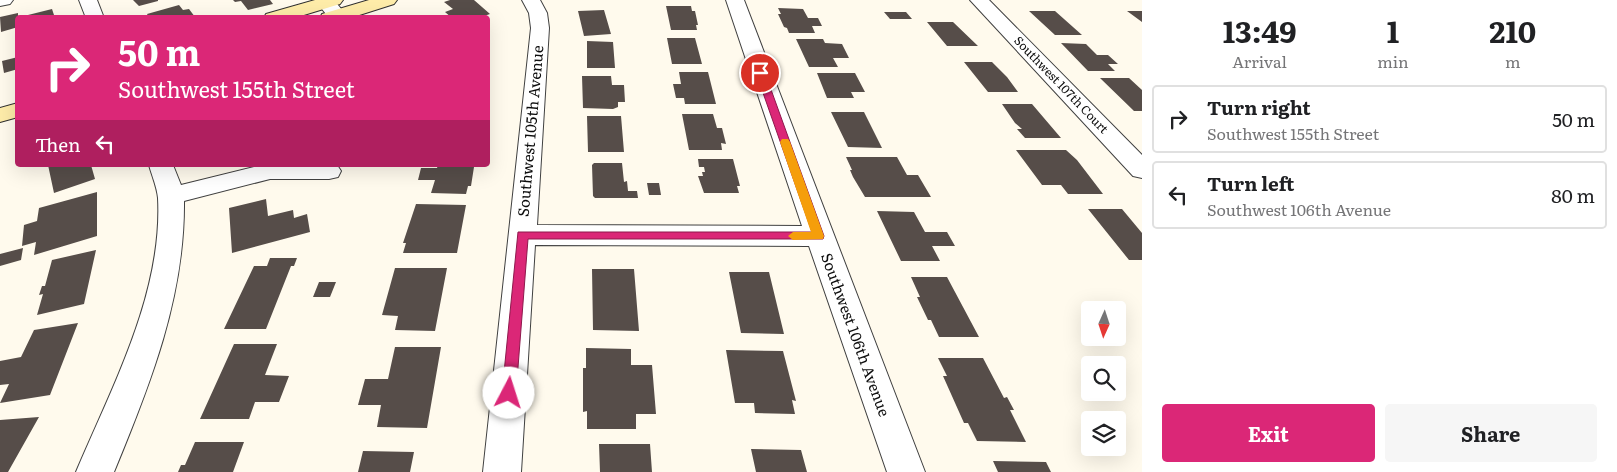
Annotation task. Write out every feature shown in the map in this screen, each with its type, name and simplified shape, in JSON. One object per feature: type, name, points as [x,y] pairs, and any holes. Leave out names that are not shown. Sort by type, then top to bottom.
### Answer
[{"type":"street","points":[[88,0],[94,15]]},
{"type":"street","points":[[289,15],[330,7],[388,0]]},
{"type":"street","name":"Southwest 105th Avenue","points":[[502,472],[531,114],[540,28],[538,13],[531,0]]},
{"type":"street","name":"Southwest 106th Avenue","points":[[735,0],[906,472]]},
{"type":"street","name":"Southwest 107th Court","points":[[979,0],[1142,170]]},
{"type":"street","points":[[0,95],[15,91]]},
{"type":"street","points":[[0,115],[15,111]]},
{"type":"street","points":[[95,472],[140,364],[154,317],[169,240],[171,196],[162,167]]},
{"type":"street","points":[[171,196],[270,171],[329,171]]},
{"type":"street","points":[[522,235],[819,236]]},
{"type":"building","points":[[133,0],[158,0],[158,1],[139,6]]},
{"type":"building","points":[[233,0],[270,0],[273,4],[248,10],[241,1],[235,2]]},
{"type":"building","points":[[450,0],[474,0],[490,14],[448,15],[445,12],[453,9],[444,2]]},
{"type":"building","points":[[179,5],[183,10],[189,9],[194,15],[148,15]]},
{"type":"building","points":[[666,6],[691,6],[692,11],[695,11],[698,25],[696,25],[697,30],[671,30]]},
{"type":"building","points":[[778,8],[803,9],[808,18],[818,18],[822,26],[812,26],[815,33],[789,33],[778,14],[781,14]]},
{"type":"building","points":[[52,9],[54,15],[28,15]]},
{"type":"building","points":[[604,10],[611,34],[584,36],[578,11]]},
{"type":"building","points":[[1029,11],[1055,11],[1082,35],[1055,35]]},
{"type":"building","points":[[1127,11],[1142,11],[1142,22]]},
{"type":"building","points":[[884,12],[906,12],[912,19],[890,19]]},
{"type":"building","points":[[18,13],[18,15],[15,15],[15,28],[1,32],[0,17]]},
{"type":"building","points":[[927,22],[953,22],[978,46],[947,46]]},
{"type":"building","points":[[667,38],[695,38],[702,64],[672,64]]},
{"type":"building","points":[[796,39],[823,39],[825,43],[842,44],[849,58],[833,58],[838,67],[809,67]]},
{"type":"building","points":[[587,41],[613,42],[615,68],[587,68]]},
{"type":"building","points":[[1061,43],[1086,44],[1097,55],[1108,55],[1118,64],[1108,64],[1115,71],[1088,71]]},
{"type":"building","points":[[15,58],[15,70],[4,73],[2,61]]},
{"type":"building","points":[[964,62],[992,62],[1007,77],[1018,92],[988,92]]},
{"type":"building","points":[[679,72],[708,72],[716,104],[685,104],[684,98],[676,98],[673,84],[681,84]]},
{"type":"building","points":[[817,73],[855,73],[865,92],[851,92],[854,98],[827,98]]},
{"type":"building","points":[[582,76],[611,76],[612,85],[624,85],[625,102],[618,102],[618,107],[613,109],[583,108]]},
{"type":"building","points":[[1100,78],[1129,78],[1142,90],[1142,111],[1134,111]]},
{"type":"building","points":[[1002,104],[1032,104],[1061,138],[1025,138],[1017,129],[1022,129],[1015,123]]},
{"type":"building","points":[[831,112],[864,112],[882,148],[848,147]]},
{"type":"building","points":[[682,114],[713,114],[717,128],[722,128],[726,144],[721,143],[722,150],[689,150]]},
{"type":"building","points":[[587,116],[621,116],[624,152],[588,152]]},
{"type":"building","points":[[1016,150],[1066,150],[1077,160],[1103,194],[1068,194],[1061,185],[1042,185]]},
{"type":"building","points":[[846,157],[897,157],[907,175],[918,175],[931,197],[865,197],[853,177]]},
{"type":"building","points":[[698,159],[733,159],[740,186],[737,186],[739,193],[704,193],[698,176],[703,176],[702,172],[705,172],[704,167],[699,167]]},
{"type":"building","points":[[594,163],[622,163],[624,182],[627,181],[628,191],[637,191],[638,198],[595,198],[593,196],[592,165]]},
{"type":"building","points":[[48,167],[92,167],[95,179],[54,193]]},
{"type":"building","points":[[474,167],[471,186],[468,186],[466,194],[431,193],[435,180],[418,180],[421,168]]},
{"type":"building","points":[[647,183],[659,183],[661,195],[649,195]]},
{"type":"building","points":[[97,192],[97,236],[34,255],[36,242],[22,246],[24,225],[37,221],[39,208]]},
{"type":"building","points":[[266,199],[268,216],[293,210],[294,218],[307,214],[310,232],[232,253],[229,208]]},
{"type":"building","points":[[416,204],[466,205],[457,253],[403,253],[406,243],[403,243]]},
{"type":"building","points":[[1088,209],[1122,209],[1142,233],[1142,260],[1129,260]]},
{"type":"building","points":[[877,211],[914,212],[925,232],[947,232],[955,246],[932,246],[940,261],[901,261]]},
{"type":"building","points":[[23,248],[21,260],[0,266],[0,254]]},
{"type":"building","points":[[96,250],[84,304],[37,315],[43,294],[39,295],[42,286],[45,286],[52,260]]},
{"type":"building","points":[[270,258],[297,258],[294,266],[291,266],[266,329],[224,329],[254,266],[267,266]]},
{"type":"building","points":[[395,268],[447,268],[435,331],[395,330],[398,316],[382,315]]},
{"type":"building","points":[[592,269],[634,269],[639,331],[593,330]]},
{"type":"building","points":[[729,272],[769,272],[784,334],[741,333]]},
{"type":"building","points":[[911,277],[947,277],[979,337],[939,337],[917,297],[920,297]]},
{"type":"building","points":[[319,282],[336,282],[330,297],[313,297]]},
{"type":"building","points":[[78,323],[50,395],[0,403],[9,384],[0,385],[0,361],[21,357],[34,330]]},
{"type":"building","points":[[234,344],[277,344],[265,375],[289,376],[279,402],[255,402],[249,419],[200,419]]},
{"type":"building","points":[[395,347],[441,347],[427,428],[377,427],[381,405],[358,405],[365,379],[388,379]]},
{"type":"building","points":[[586,348],[631,349],[631,365],[652,365],[656,414],[636,414],[636,429],[587,429],[587,411],[583,412],[583,368],[586,368]]},
{"type":"building","points":[[726,350],[783,351],[796,401],[792,400],[795,414],[755,413],[754,403],[735,403]]},
{"type":"building","points":[[938,358],[983,358],[1004,398],[1007,397],[1014,410],[1010,410],[1026,442],[977,441],[968,423],[964,423],[943,376],[947,376]]},
{"type":"building","points":[[39,417],[8,472],[0,472],[0,420]]},
{"type":"building","points":[[195,442],[244,442],[233,472],[178,472],[181,465],[185,465]]},
{"type":"building","points":[[599,444],[650,444],[652,472],[600,472]]},
{"type":"building","points":[[751,449],[801,450],[807,472],[756,472]]},
{"type":"building","points":[[363,451],[414,452],[410,472],[358,472]]},
{"type":"building","points":[[993,461],[1046,462],[1051,472],[998,472]]},
{"type":"slow traffic","points":[[785,142],[819,236],[793,236]]},
{"type":"route","points":[[509,393],[522,235],[819,236],[760,73]]}]
